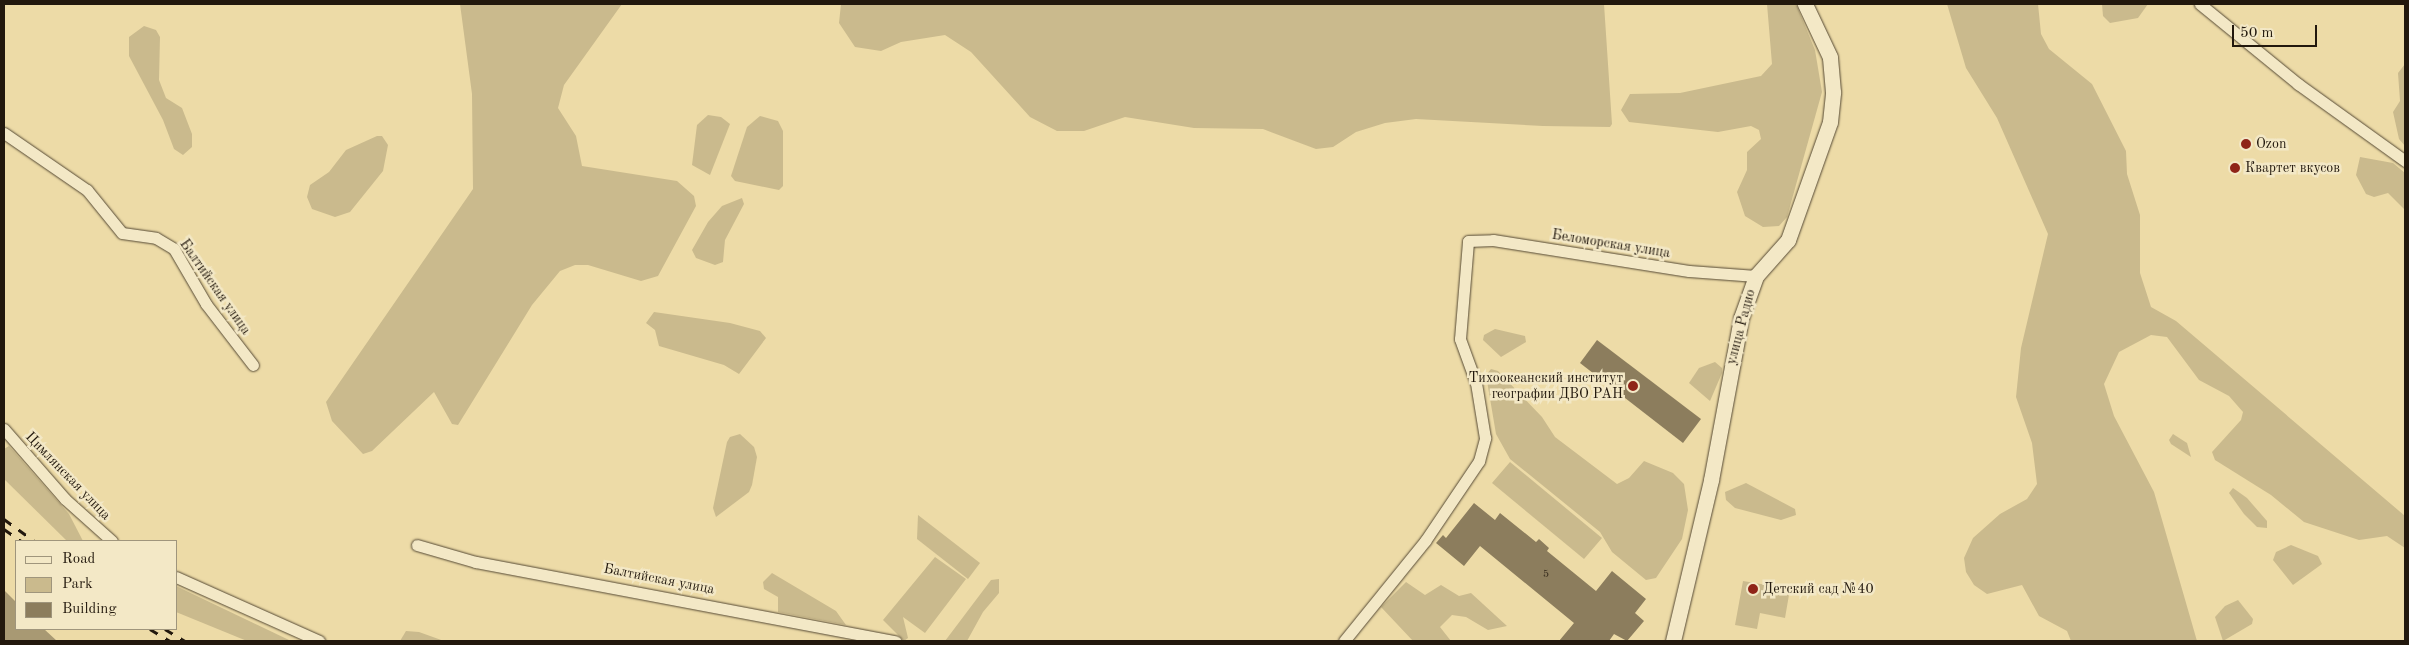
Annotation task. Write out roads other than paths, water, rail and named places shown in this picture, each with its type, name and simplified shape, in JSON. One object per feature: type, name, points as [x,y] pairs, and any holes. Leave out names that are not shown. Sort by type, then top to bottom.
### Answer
[{"type":"main road","name":"улица Радио","points":[[1673,641],[1711,480],[1731,361],[1756,276],[1788,240],[1830,122],[1833,92],[1830,57],[1805,4]]},
{"type":"street","points":[[2200,4],[2298,84],[2405,161]]},
{"type":"street","name":"Балтийская улица","points":[[4,133],[87,190],[122,233],[156,238],[174,249],[206,304],[253,366]]},
{"type":"street","name":"Беломорская улица","points":[[1344,641],[1425,541],[1479,461],[1485,438],[1476,383],[1460,339],[1467,247],[1472,240],[1493,240],[1689,271],[1756,276]]},
{"type":"street","name":"Цимлянская улица","points":[[4,429],[65,499],[111,540]]},
{"type":"street","name":"Балтийская улица","points":[[416,545],[437,554],[476,562],[896,641]]},
{"type":"street","points":[[178,578],[319,641]]},
{"type":"railway","points":[[4,519],[33,540]]},
{"type":"railway","points":[[4,529],[20,540]]},
{"type":"railway","points":[[152,630],[170,641]]},
{"type":"railway","points":[[167,630],[185,641]]},
{"type":"place","name":"Ozon","points":[[2246,144]]},
{"type":"place","name":"Квартет вкусов","points":[[2235,168]]},
{"type":"place","name":"Тихоокеанский институт географии ДВО РАН","points":[[1633,386]]},
{"type":"place","name":"Детский сад №40","points":[[1753,589]]}]
